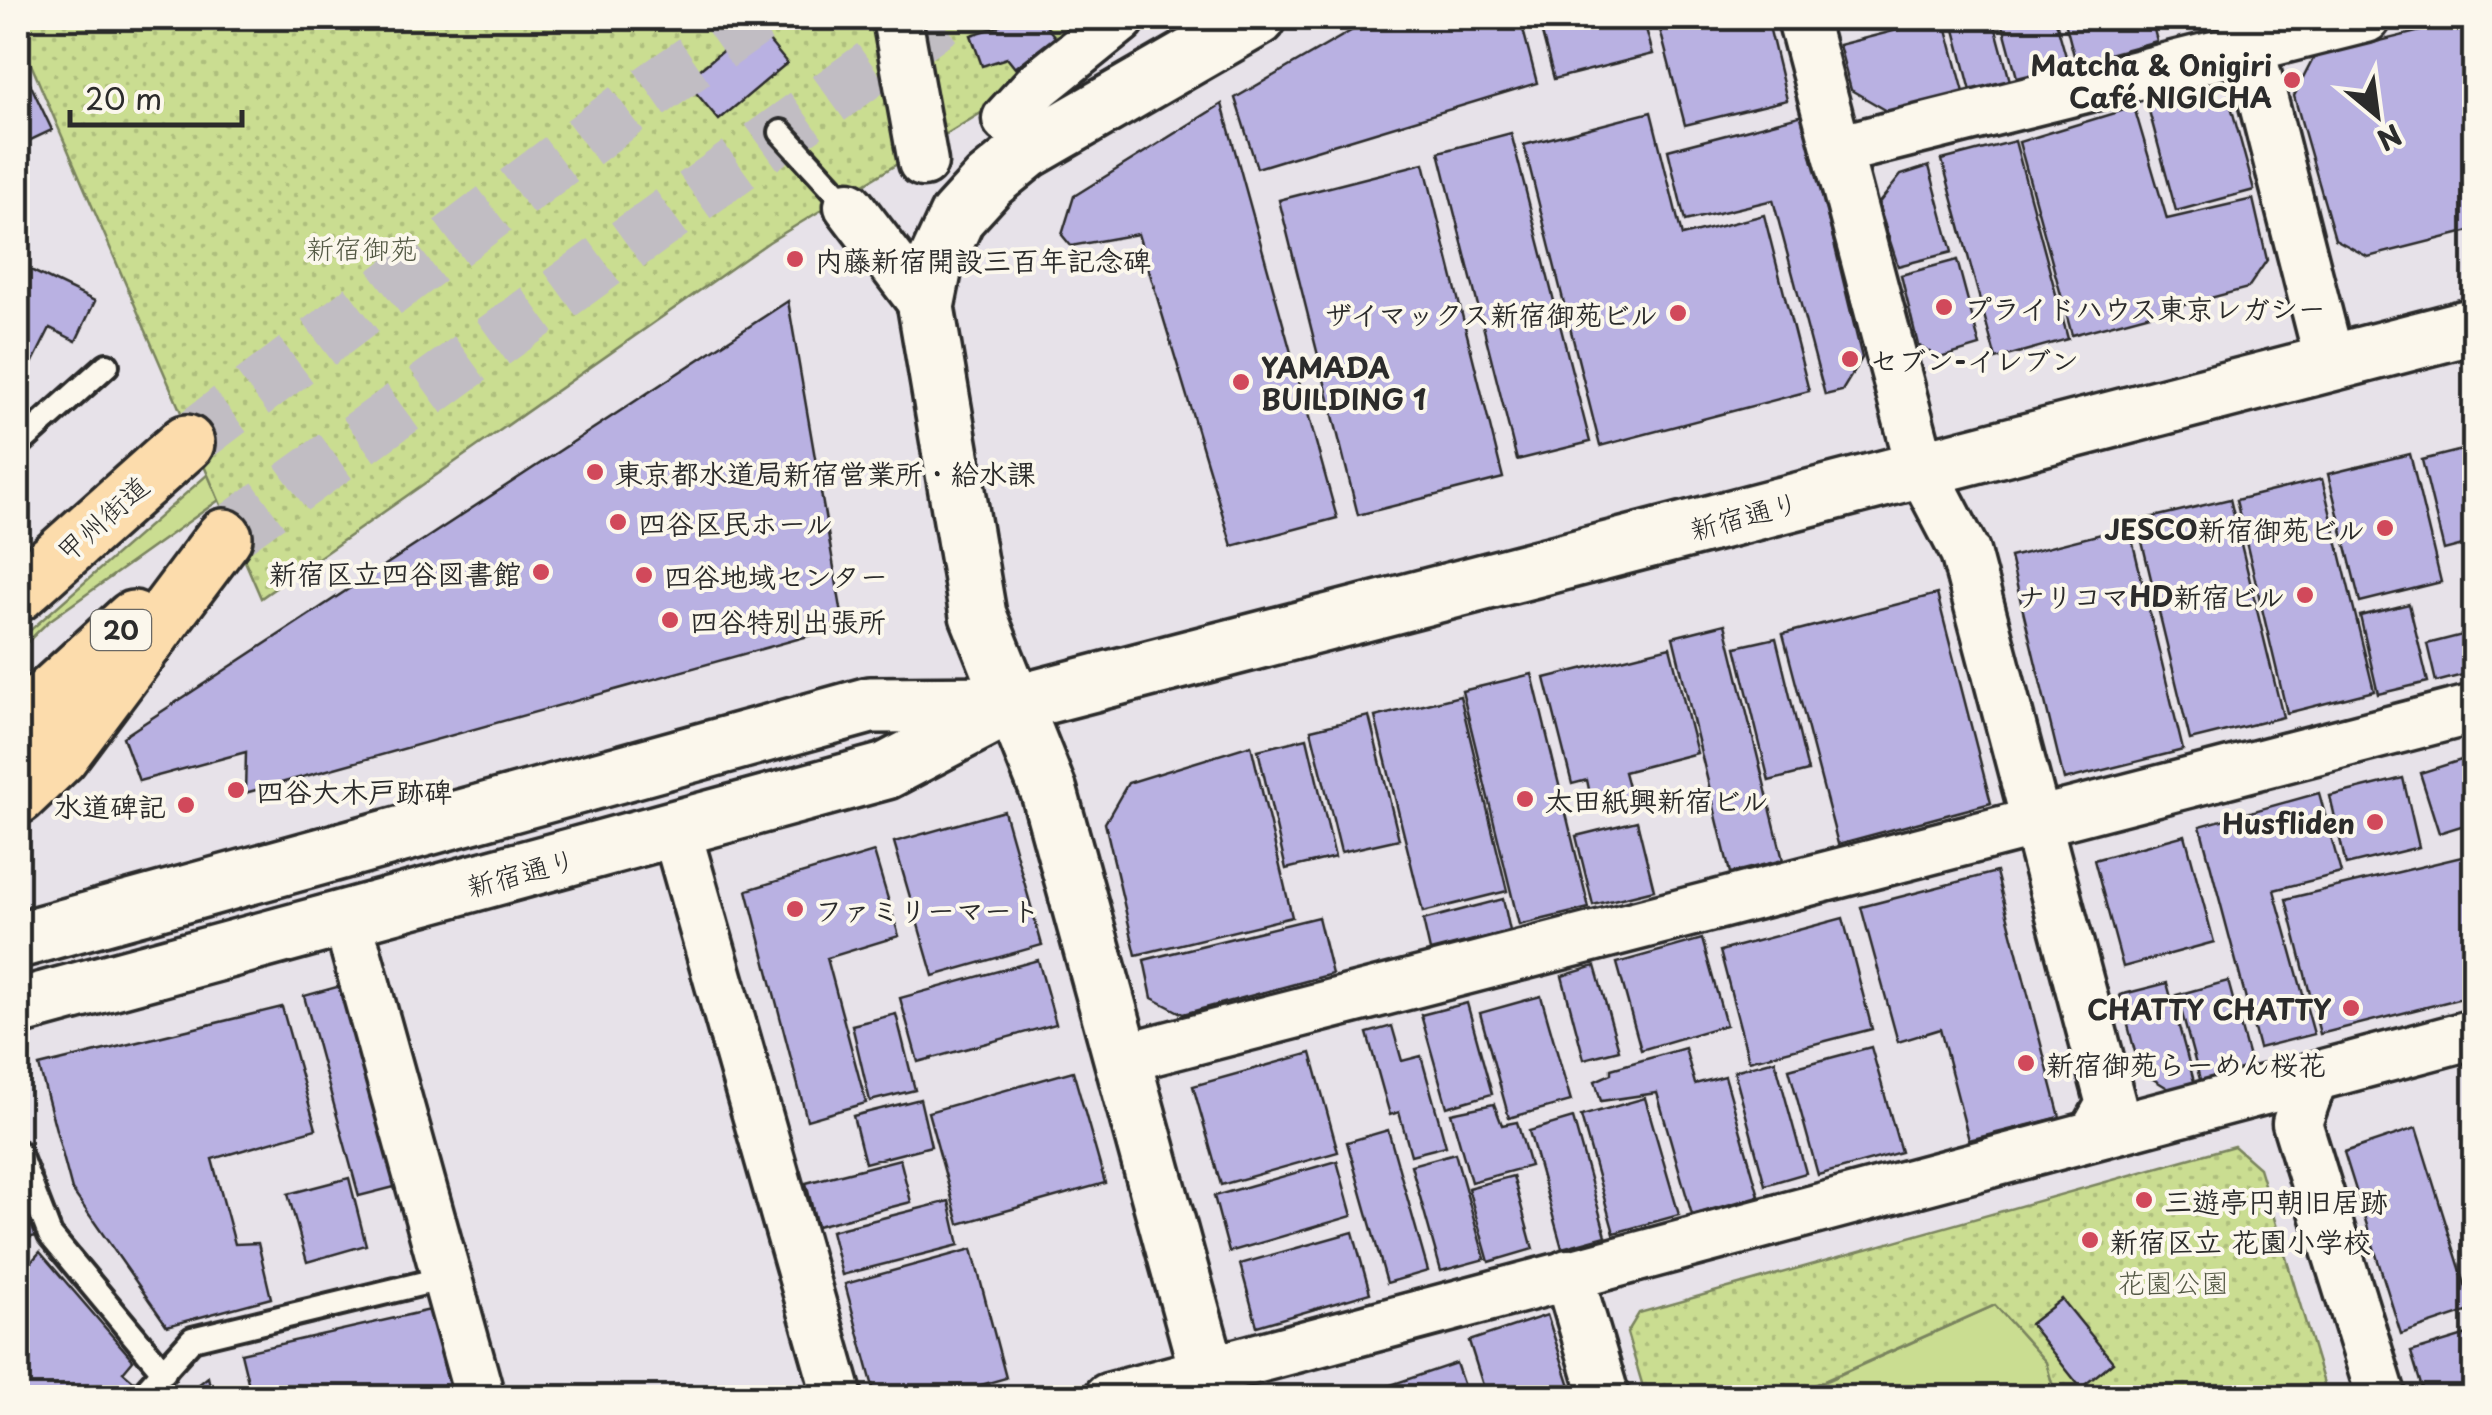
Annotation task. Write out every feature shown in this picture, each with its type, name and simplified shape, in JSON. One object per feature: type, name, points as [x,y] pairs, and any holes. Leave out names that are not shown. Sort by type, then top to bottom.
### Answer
[{"type":"highway","name":"甲州街道","points":[[18,594],[186,443]]},
{"type":"highway","name":"20","points":[[18,724],[224,537],[60,756],[18,796]]},
{"type":"street","points":[[897,18],[923,162]]},
{"type":"street","points":[[1007,119],[1038,85],[1121,18]]},
{"type":"street","points":[[1211,1384],[1049,792],[978,616],[930,287],[957,217],[989,182],[1027,151],[1258,18]]},
{"type":"street","points":[[1802,18],[1921,468],[1964,552],[2112,1104],[2094,1134]]},
{"type":"street","points":[[1837,150],[2246,33],[2366,18]]},
{"type":"street","points":[[2246,33],[2330,362]]},
{"type":"street","points":[[849,206],[930,287]]},
{"type":"street","name":"新宿通り","points":[[18,1007],[886,771],[1013,704],[2474,326]]},
{"type":"street","name":"新宿通り","points":[[18,940],[870,705],[1013,704]]},
{"type":"street","points":[[1120,1058],[2474,709]]},
{"type":"street","points":[[676,830],[838,1398]]},
{"type":"street","points":[[347,919],[480,1398]]},
{"type":"street","points":[[1108,1398],[1211,1384],[1568,1274],[2474,1034]]},
{"type":"street","points":[[2313,1077],[2297,1123],[2382,1398]]},
{"type":"street","points":[[1568,1274],[1606,1398]]},
{"type":"lane","points":[[781,132],[849,206]]},
{"type":"lane","points":[[18,445],[107,365]]},
{"type":"lane","points":[[18,1152],[50,1236],[164,1372]]},
{"type":"lane","points":[[139,1398],[192,1340],[445,1278]]},
{"type":"green space","name":"新宿御苑","points":[[18,18],[1137,18],[769,242],[261,598],[18,34]]},
{"type":"green space","points":[[208,474],[219,500],[49,621],[18,651],[18,641]]},
{"type":"green space","name":"花園公園","points":[[2234,1146],[2259,1168],[2328,1397],[2056,1397],[2046,1362],[1995,1305],[1788,1397],[1646,1397],[1627,1333],[1639,1313]]},
{"type":"green space","points":[[1995,1305],[2046,1362],[2056,1397],[1788,1398]]},
{"type":"building","points":[[1009,18],[1049,18],[1043,22],[1055,37],[1015,68],[1007,58],[982,66],[971,35],[997,27]]},
{"type":"building","points":[[1520,18],[1537,83],[1257,168],[1235,98],[1370,20]]},
{"type":"building","points":[[1538,18],[1643,18],[1653,54],[1554,79]]},
{"type":"building","points":[[1657,18],[1767,18],[1787,100],[1685,125]]},
{"type":"building","points":[[1944,18],[1964,92],[1889,112],[1851,90],[1839,45]]},
{"type":"building","points":[[1952,18],[1993,18],[2010,81],[1971,91]]},
{"type":"building","points":[[2001,18],[2055,18],[2069,67],[2018,81]]},
{"type":"building","points":[[2064,18],[2151,18],[2157,41],[2076,63]]},
{"type":"building","points":[[2474,18],[2474,123],[2467,125],[2474,153],[2474,230],[2368,257],[2335,239],[2294,96],[2314,57]]},
{"type":"building","points":[[755,24],[787,63],[719,120],[686,81]]},
{"type":"building","points":[[18,58],[52,130],[18,146]]},
{"type":"building","points":[[2205,91],[2231,106],[2254,190],[2176,211],[2148,107]]},
{"type":"building","name":"YAMADA BUILDING 1","points":[[1222,104],[1337,518],[1232,546],[1138,234],[1071,246],[1062,235],[1074,196]]},
{"type":"building","points":[[2134,107],[2167,219],[2253,199],[2267,260],[2248,288],[2072,335],[2019,142]]},
{"type":"building","name":"ザイマックス新宿御苑ビル","points":[[1651,112],[1682,236],[1764,215],[1809,391],[1600,446],[1524,145]]},
{"type":"building","points":[[1803,115],[1862,358],[1842,391],[1825,395],[1773,200],[1685,221],[1668,150]]},
{"type":"building","points":[[1511,133],[1590,442],[1517,460],[1439,152]]},
{"type":"building","points":[[2015,141],[2068,339],[1996,359],[1942,160]]},
{"type":"building","points":[[1424,163],[1503,478],[1358,515],[1279,200]]},
{"type":"building","points":[[1929,166],[1952,252],[1898,266],[1878,204],[1901,175]]},
{"type":"building","points":[[1957,260],[1980,346],[1940,358],[1918,345],[1901,275]]},
{"type":"building","points":[[18,264],[95,301],[76,341],[50,328],[32,364],[18,358]]},
{"type":"building","points":[[788,301],[844,626],[245,793],[246,752],[139,781],[123,737]]},
{"type":"building","points":[[2474,447],[2474,542],[2444,550],[2422,460]]},
{"type":"building","name":"JESCO新宿御苑ビル","points":[[2410,454],[2441,582],[2360,602],[2328,474]]},
{"type":"building","name":"ナリコマHD新宿ビル","points":[[2322,479],[2374,691],[2287,713],[2236,500]]},
{"type":"building","points":[[2230,499],[2283,717],[2190,740],[2137,521]]},
{"type":"building","points":[[2129,527],[2183,750],[2064,780],[2010,557]]},
{"type":"building","points":[[1937,594],[1991,803],[1838,844],[1783,634]]},
{"type":"building","points":[[2409,604],[2428,682],[2378,694],[2360,616]]},
{"type":"building","points":[[1725,624],[1783,860],[1730,873],[1673,637]]},
{"type":"building","points":[[2474,632],[2474,672],[2436,682],[2427,644]]},
{"type":"building","points":[[1776,638],[1808,771],[1769,781],[1736,647]]},
{"type":"building","points":[[1670,647],[1697,753],[1624,772],[1631,798],[1593,808],[1587,780],[1572,784],[1545,678]]},
{"type":"building","name":"太田紙興新宿ビル","points":[[1532,674],[1589,908],[1519,925],[1462,691]]},
{"type":"building","points":[[1460,696],[1507,891],[1423,912],[1375,717]]},
{"type":"building","points":[[1369,716],[1399,839],[1341,852],[1311,730]]},
{"type":"building","points":[[1307,738],[1335,857],[1286,869],[1258,750]]},
{"type":"building","points":[[1251,745],[1292,917],[1136,955],[1105,823],[1128,783]]},
{"type":"building","points":[[2474,756],[2474,822],[2439,833],[2420,773]]},
{"type":"building","name":"Husfliden","points":[[2403,778],[2419,847],[2346,865],[2330,796]]},
{"type":"building","points":[[2319,793],[2341,873],[2274,890],[2314,1034],[2259,1048],[2200,826]]},
{"type":"building","points":[[1004,811],[1042,945],[933,976],[894,842]]},
{"type":"building","points":[[1637,821],[1654,890],[1593,905],[1576,836]]},
{"type":"building","points":[[2185,835],[2214,942],[2123,967],[2094,860]]},
{"type":"building","points":[[874,852],[899,936],[827,958],[866,1103],[807,1120],[747,890]]},
{"type":"building","points":[[2470,855],[2474,872],[2474,995],[2320,1034],[2286,899]]},
{"type":"building","points":[[1996,872],[2060,1117],[1969,1140],[1940,1029],[1898,1042],[1861,907]]},
{"type":"building","points":[[1503,899],[1510,931],[1430,951],[1423,920]]},
{"type":"building","points":[[1318,917],[1332,974],[1183,1014],[1152,998],[1144,960]]},
{"type":"building","points":[[1843,918],[1872,1029],[1749,1061],[1720,951]]},
{"type":"building","points":[[1702,939],[1726,1025],[1641,1050],[1617,963]]},
{"type":"building","points":[[1038,960],[1056,1024],[918,1062],[900,998]]},
{"type":"building","points":[[1595,966],[1619,1050],[1584,1059],[1562,976]]},
{"type":"building","points":[[2228,981],[2252,1069],[2201,1083],[2177,995]]},
{"type":"building","points":[[355,982],[410,1183],[359,1196],[304,996]]},
{"type":"building","points":[[2167,983],[2195,1085],[2174,1092],[2140,1071],[2120,995]]},
{"type":"building","points":[[1541,996],[1571,1101],[1509,1118],[1480,1013]]},
{"type":"building","points":[[1467,1003],[1492,1094],[1447,1107],[1421,1015]]},
{"type":"building","points":[[282,1007],[316,1129],[212,1159],[235,1244],[258,1243],[271,1298],[167,1326],[72,1190],[39,1066]]},
{"type":"building","points":[[896,1014],[915,1090],[870,1101],[852,1025]]},
{"type":"building","points":[[1392,1026],[1402,1061],[1421,1056],[1446,1146],[1411,1155],[1399,1112],[1390,1115],[1367,1033]]},
{"type":"building","points":[[1871,1047],[1901,1152],[1818,1175],[1789,1069]]},
{"type":"building","points":[[1685,1048],[1695,1084],[1725,1076],[1759,1196],[1692,1215],[1657,1093],[1601,1101],[1595,1081],[1611,1074],[1611,1069]]},
{"type":"building","points":[[1311,1053],[1338,1152],[1221,1185],[1193,1086]]},
{"type":"building","points":[[1775,1060],[1806,1173],[1765,1185],[1734,1071]]},
{"type":"building","points":[[1073,1071],[1105,1183],[959,1224],[928,1112]]},
{"type":"building","points":[[1645,1098],[1679,1215],[1614,1233],[1581,1116]]},
{"type":"building","points":[[920,1099],[931,1146],[865,1163],[853,1116]]},
{"type":"building","points":[[1494,1104],[1502,1125],[1517,1122],[1530,1166],[1471,1182],[1451,1113]]},
{"type":"building","points":[[1573,1118],[1606,1236],[1562,1248],[1529,1131]]},
{"type":"building","points":[[2416,1128],[2473,1310],[2401,1334],[2344,1152]]},
{"type":"building","points":[[1388,1130],[1428,1271],[1387,1283],[1347,1142]]},
{"type":"building","points":[[1455,1153],[1485,1259],[1441,1271],[1411,1165]]},
{"type":"building","points":[[900,1159],[911,1202],[817,1226],[806,1183]]},
{"type":"building","points":[[1337,1161],[1352,1216],[1229,1252],[1214,1196]]},
{"type":"building","points":[[1513,1176],[1533,1249],[1489,1262],[1468,1188]]},
{"type":"building","points":[[349,1178],[366,1245],[307,1262],[288,1194]]},
{"type":"building","points":[[18,1196],[36,1236],[18,1240]]},
{"type":"building","points":[[949,1201],[959,1245],[842,1275],[831,1231]]},
{"type":"building","points":[[1353,1232],[1370,1293],[1257,1326],[1240,1264]]},
{"type":"building","points":[[972,1249],[1006,1378],[935,1398],[876,1398],[845,1284]]},
{"type":"building","points":[[40,1252],[133,1360],[123,1372],[136,1383],[121,1398],[18,1398],[18,1375],[26,1367],[18,1358],[18,1277]]},
{"type":"building","points":[[2062,1299],[2113,1362],[2081,1388],[2030,1324]]},
{"type":"building","points":[[430,1310],[452,1398],[252,1398],[241,1353]]},
{"type":"building","points":[[1547,1315],[1574,1398],[1487,1398],[1469,1341]]},
{"type":"building","points":[[2474,1333],[2474,1398],[2425,1398],[2411,1352]]},
{"type":"building","points":[[1456,1363],[1468,1398],[1352,1398]]},
{"type":"building","points":[[208,1377],[213,1398],[182,1398]]},
{"type":"tunnel","points":[[186,443],[636,102],[756,18]]},
{"type":"tunnel","points":[[224,537],[940,18]]},
{"type":"place","name":"Matcha & Onigiri Café NIGICHA","points":[[2292,80]]},
{"type":"place","name":"内藤新宿開設三百年記念碑","points":[[795,259]]},
{"type":"place","name":"プライドハウス東京レガシー","points":[[1944,307]]},
{"type":"place","name":"ザイマックス新宿御苑ビル","points":[[1678,313]]},
{"type":"place","name":"セブン-イレブン","points":[[1850,359]]},
{"type":"place","name":"YAMADA BUILDING 1","points":[[1241,382]]},
{"type":"place","name":"東京都水道局新宿営業所・給水課","points":[[595,472]]},
{"type":"place","name":"四谷区民ホール","points":[[618,522]]},
{"type":"place","name":"JESCO新宿御苑ビル","points":[[2385,528]]},
{"type":"place","name":"新宿区立四谷図書館","points":[[541,572]]},
{"type":"place","name":"四谷地域センター","points":[[644,575]]},
{"type":"place","name":"ナリコマHD新宿ビル","points":[[2305,595]]},
{"type":"place","name":"四谷特別出張所","points":[[670,620]]},
{"type":"place","name":"四谷大木戸跡碑","points":[[236,790]]},
{"type":"place","name":"太田紙興新宿ビル","points":[[1525,799]]},
{"type":"place","name":"水道碑記","points":[[186,805]]},
{"type":"place","name":"Husfliden","points":[[2375,822]]},
{"type":"place","name":"ファミリーマート","points":[[795,909]]},
{"type":"place","name":"CHATTY CHATTY","points":[[2351,1008]]},
{"type":"place","name":"新宿御苑らーめん桜花","points":[[2026,1063]]},
{"type":"place","name":"三遊亭円朝旧居跡","points":[[2144,1200]]},
{"type":"place","name":"新宿区立 花園小学校","points":[[2090,1240]]}]
